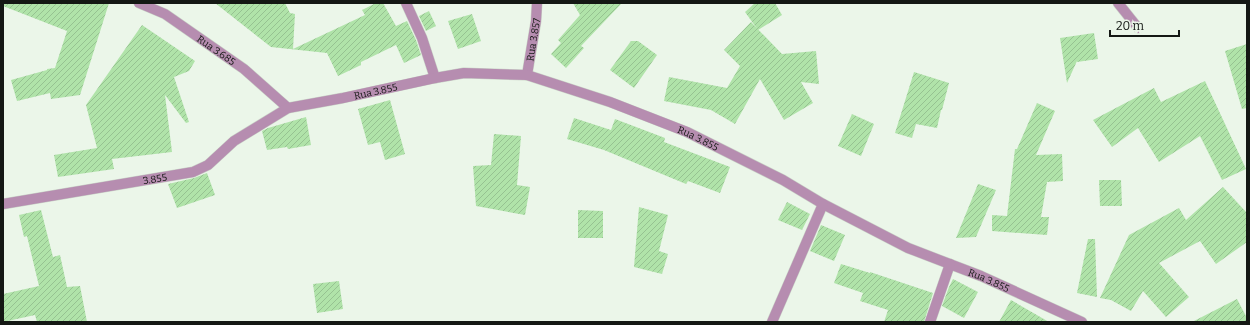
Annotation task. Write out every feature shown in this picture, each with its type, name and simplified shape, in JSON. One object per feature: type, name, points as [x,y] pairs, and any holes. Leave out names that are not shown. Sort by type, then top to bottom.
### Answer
[{"type":"street","name":"Rua 3.685","points":[[139,3],[165,14],[244,69],[288,108]]},
{"type":"street","points":[[406,3],[422,38],[435,78]]},
{"type":"street","name":"Rua 3.857","points":[[526,75],[536,21],[537,3]]},
{"type":"street","points":[[1118,3],[1138,28]]},
{"type":"street","name":"Rua 3.855","points":[[288,108],[464,73],[526,75],[610,102],[687,132],[783,180],[823,204],[908,248],[981,276],[1082,322]]},
{"type":"street","name":"3.855","points":[[3,204],[193,172],[208,165],[234,141],[288,108]]},
{"type":"street","points":[[772,322],[823,204]]},
{"type":"street","points":[[930,322],[950,264]]},
{"type":"building","points":[[3,3],[109,3],[80,95],[51,99],[50,93],[17,101],[11,80],[55,68],[67,31],[3,6]]},
{"type":"building","points":[[215,3],[285,3],[290,13],[295,14],[293,49],[365,15],[362,10],[376,3],[383,3],[396,26],[407,21],[421,55],[404,63],[396,45],[361,62],[361,65],[338,76],[327,53],[271,47]]},
{"type":"building","points":[[573,3],[622,3],[581,46],[584,48],[566,68],[551,54],[561,43],[558,40],[580,15]]},
{"type":"building","points":[[755,3],[775,3],[782,15],[758,30],[745,12]]},
{"type":"building","points":[[429,11],[436,26],[426,31],[419,16]]},
{"type":"building","points":[[472,14],[481,41],[458,49],[448,21]]},
{"type":"building","points":[[751,22],[782,54],[816,51],[819,84],[801,82],[813,103],[784,120],[760,79],[735,124],[711,110],[664,101],[669,77],[727,88],[740,66],[724,50]]},
{"type":"building","points":[[142,25],[195,61],[189,71],[174,77],[189,122],[186,123],[165,95],[172,152],[112,159],[114,169],[58,177],[54,155],[97,148],[86,105]]},
{"type":"building","points":[[1094,33],[1098,59],[1077,61],[1067,83],[1060,38]]},
{"type":"building","points":[[631,41],[638,41],[657,55],[634,88],[610,70]]},
{"type":"building","points":[[1247,44],[1247,108],[1242,109],[1225,51]]},
{"type":"building","points":[[914,72],[949,83],[937,128],[916,124],[912,138],[895,133]]},
{"type":"building","points":[[1205,81],[1246,169],[1222,180],[1200,136],[1159,162],[1138,128],[1112,147],[1093,120],[1154,88],[1161,102]]},
{"type":"building","points":[[390,100],[405,154],[385,160],[380,142],[368,145],[358,109]]},
{"type":"building","points":[[1037,103],[1055,111],[1036,155],[1062,154],[1063,181],[1047,182],[1041,217],[1049,217],[1047,235],[992,231],[992,215],[1007,216],[1015,149],[1017,149]]},
{"type":"building","points":[[852,114],[874,124],[861,156],[838,146]]},
{"type":"building","points":[[306,117],[311,145],[288,149],[287,147],[267,150],[262,131]]},
{"type":"building","points":[[574,118],[611,130],[615,119],[665,138],[664,142],[730,167],[720,193],[688,181],[686,184],[604,150],[567,139]]},
{"type":"building","points":[[494,134],[521,136],[517,185],[530,187],[525,215],[476,206],[473,166],[491,165]]},
{"type":"building","points":[[207,173],[215,195],[177,208],[168,184],[194,178]]},
{"type":"building","points":[[1099,180],[1121,180],[1122,206],[1100,206]]},
{"type":"building","points":[[978,184],[996,190],[976,237],[956,238]]},
{"type":"building","points":[[1223,187],[1247,213],[1247,242],[1216,264],[1200,241],[1159,263],[1189,297],[1166,317],[1143,291],[1131,311],[1111,300],[1100,298],[1129,235],[1179,208],[1186,220]]},
{"type":"building","points":[[787,202],[810,214],[802,230],[778,220]]},
{"type":"building","points":[[639,207],[668,215],[659,251],[668,254],[662,274],[634,267]]},
{"type":"building","points":[[41,210],[53,257],[60,255],[67,287],[80,286],[87,322],[37,322],[35,315],[3,322],[3,294],[39,286],[27,236],[24,237],[19,215]]},
{"type":"building","points":[[578,210],[603,211],[603,238],[578,238]]},
{"type":"building","points":[[821,225],[845,235],[834,261],[810,251]]},
{"type":"building","points":[[1088,239],[1095,239],[1097,297],[1077,293]]},
{"type":"building","points":[[841,264],[933,293],[924,322],[884,322],[888,310],[860,301],[863,293],[834,283]]},
{"type":"building","points":[[953,279],[978,292],[964,318],[942,306]]},
{"type":"building","points":[[339,281],[343,309],[317,313],[313,284]]},
{"type":"building","points":[[1237,299],[1247,318],[1247,322],[1192,322]]},
{"type":"building","points":[[1011,300],[1049,322],[999,322]]}]
